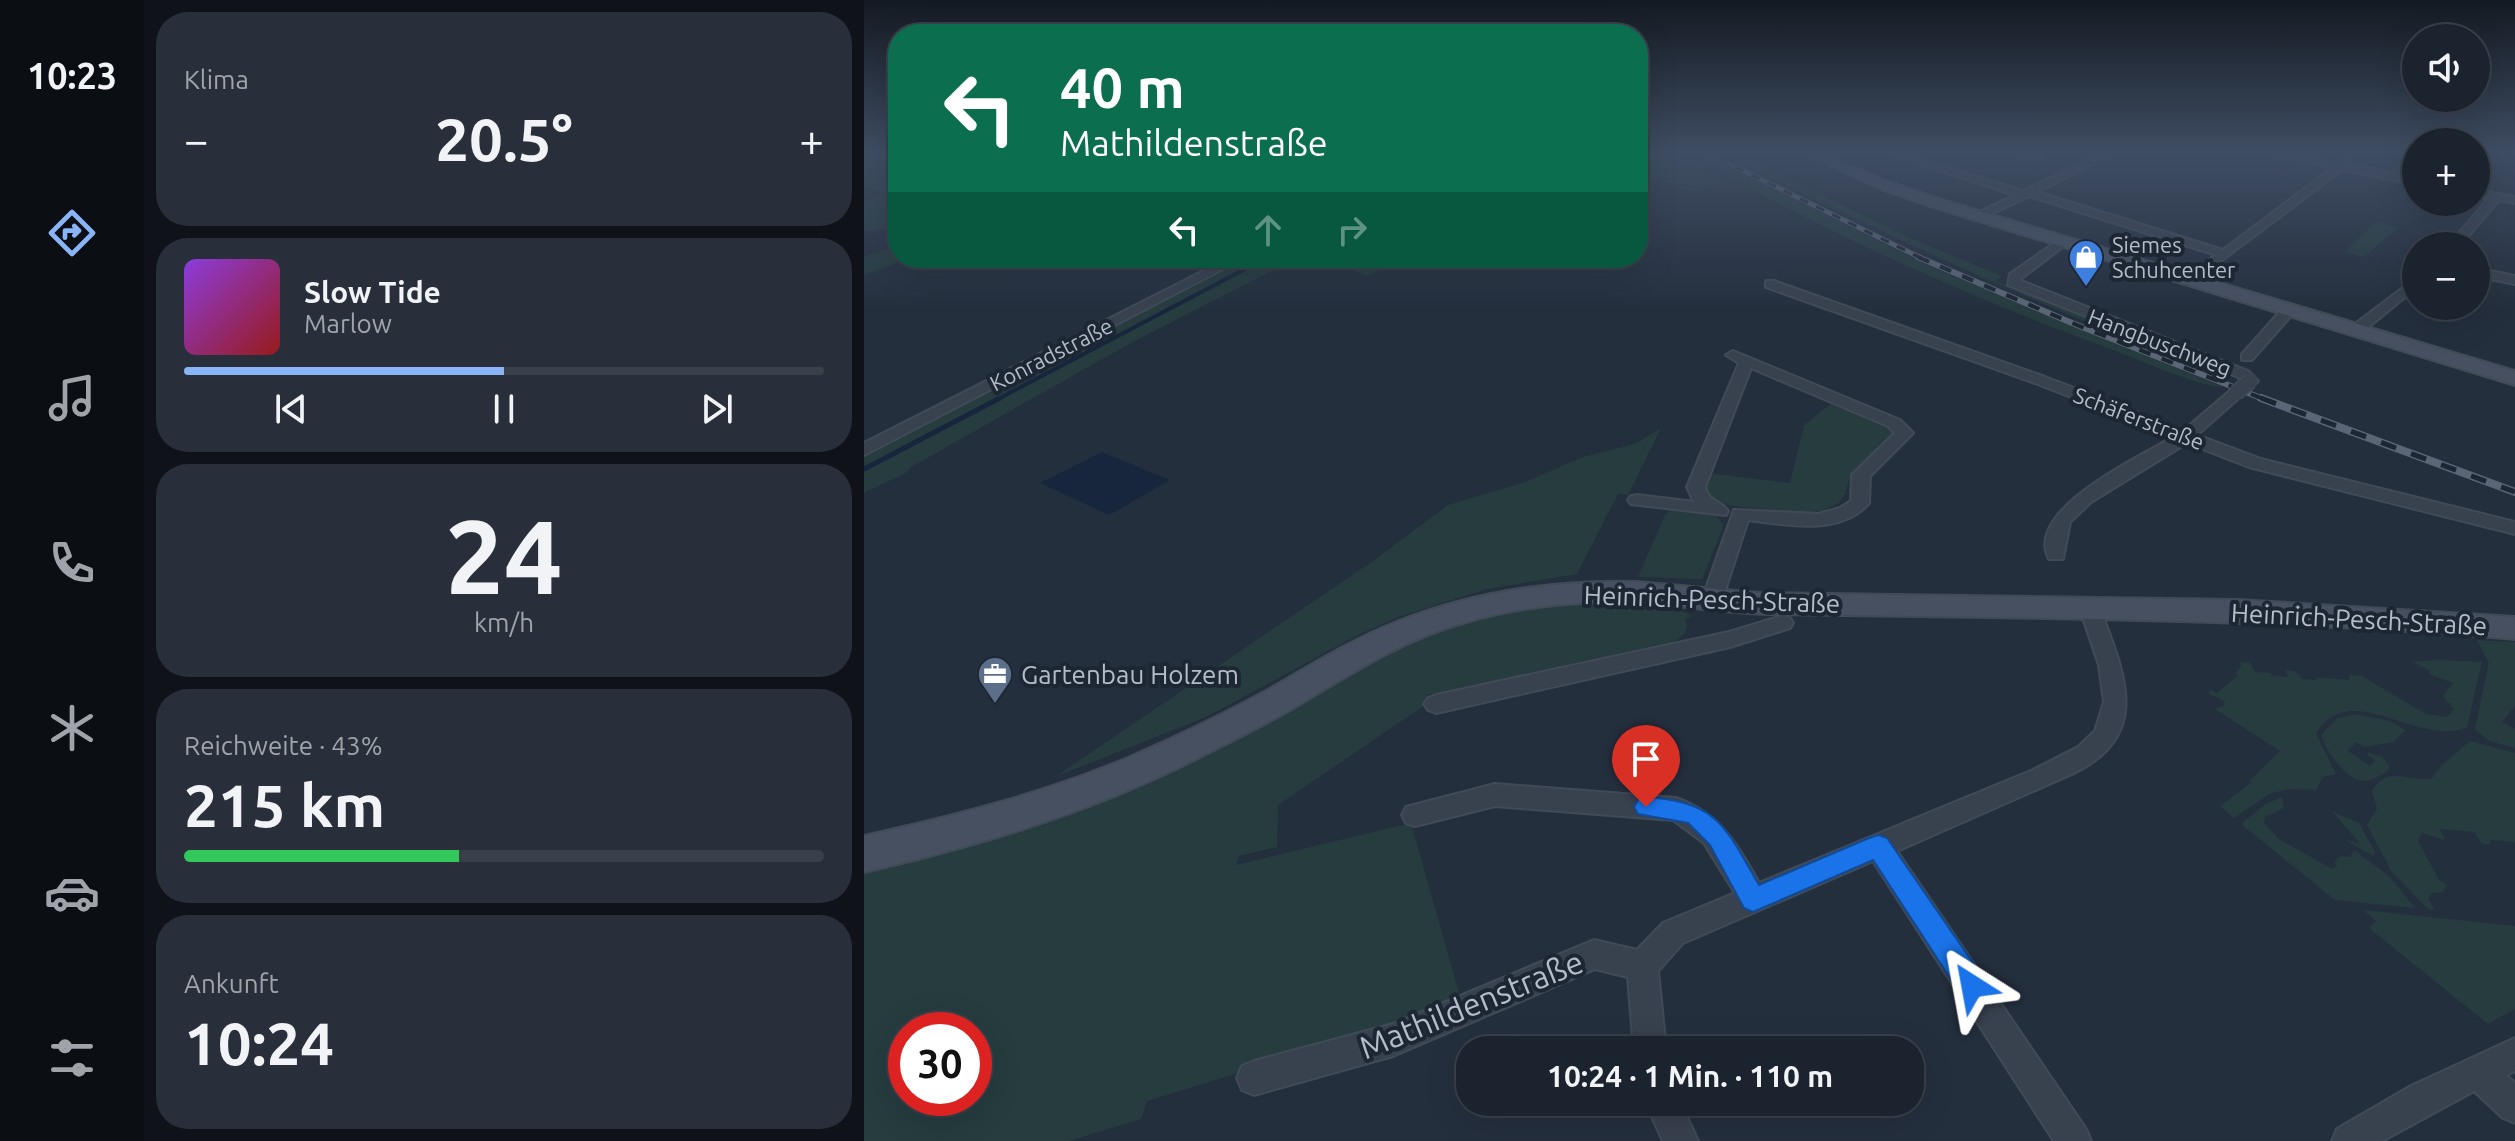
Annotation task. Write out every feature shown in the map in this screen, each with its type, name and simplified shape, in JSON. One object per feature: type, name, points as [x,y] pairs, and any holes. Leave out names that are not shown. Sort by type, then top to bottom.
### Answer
[{"type":"street","points":[[1943,204],[2515,378]]},
{"type":"street","points":[[1979,216],[2003,204]]},
{"type":"street","points":[[2063,204],[2225,254]]},
{"type":"street","points":[[2190,280],[2290,204]]},
{"type":"street","points":[[2466,232],[2490,204]]},
{"type":"street","name":"Hangbuschweg","points":[[2056,555],[2055,538],[2061,520],[2085,498],[2186,436],[2250,381],[2243,374],[2014,284],[2011,280],[2014,277],[2063,242]]},
{"type":"street","name":"Konradstraße","points":[[864,450],[1219,268]]},
{"type":"street","points":[[2490,275],[2515,280]]},
{"type":"street","name":"Schäferstraße","points":[[1770,284],[2255,463],[2515,528]]},
{"type":"street","points":[[2356,330],[2402,293]]},
{"type":"street","points":[[2247,357],[2289,310]]},
{"type":"street","points":[[1637,500],[1741,514],[1808,521],[1834,519],[1860,503],[1861,475],[1905,433],[1894,423],[1740,358],[1696,487],[1697,496],[1706,506],[1719,511]]},
{"type":"street","points":[[1712,600],[1741,514]]},
{"type":"street","name":"Heinrich-Pesch-Straße","points":[[864,854],[966,829],[1114,779],[1177,752],[1284,697],[1351,655],[1444,617],[1505,601],[1570,593],[1620,592],[1772,604],[2089,606],[2379,617],[2515,628]]},
{"type":"street","points":[[1649,1036],[1642,966],[1673,933],[2042,777],[2086,755],[2111,729],[2115,719],[2116,681],[2089,606]]},
{"type":"street","name":"Heinrich-Pesch-Straße","points":[[1436,704],[1730,639],[1782,623]]},
{"type":"street","points":[[1415,815],[1495,795],[1676,809],[1696,816],[1719,838],[1753,900]]},
{"type":"street","points":[[1878,846],[2074,1141]]},
{"type":"street","name":"Mathildenstraße","points":[[1254,1078],[1393,1040],[1594,954],[1642,966]]},
{"type":"street","points":[[2349,1141],[2477,1071],[2515,1054]]},
{"type":"street","points":[[2477,1071],[2515,1106]]},
{"type":"street","points":[[1669,1116],[1681,1141]]},
{"type":"green space","points":[[864,204],[888,204],[888,230],[864,230]]},
{"type":"green space","points":[[1780,204],[1804,204],[1931,267],[2222,387],[2170,373],[1950,285]]},
{"type":"green space","points":[[1825,204],[1841,204],[1912,239],[2002,276],[1996,281],[2158,347],[2153,349],[2097,326],[1877,229]]},
{"type":"green space","points":[[2376,222],[2398,227],[2364,257],[2345,252]]},
{"type":"green space","points":[[888,249],[888,266],[864,275],[864,257]]},
{"type":"green space","points":[[1227,268],[1277,268],[1127,345],[911,467],[906,473],[865,492],[864,497],[864,456]]},
{"type":"green space","points":[[1348,268],[1382,268],[1368,276]]},
{"type":"green space","points":[[1832,403],[1887,425],[1896,432],[1850,477],[1839,503],[1822,511],[1796,514],[1719,504],[1701,493],[1708,473],[1790,483],[1804,425]]},
{"type":"green space","points":[[1661,428],[1628,495],[1618,494],[1577,574],[1487,589],[1398,617],[1358,635],[1206,717],[1055,777],[1370,563],[1448,505],[1525,482],[1583,457],[1635,444]]},
{"type":"green space","points":[[1673,508],[1715,515],[1724,525],[1702,579],[1638,577],[1665,515]]},
{"type":"green space","points":[[1585,604],[1674,608],[1692,616],[1685,619],[1685,633],[1673,642],[1427,695],[1422,707],[1278,805],[1277,847],[1239,856],[1236,865],[1411,823],[1459,993],[1454,1003],[1444,1010],[1147,1101],[1141,1119],[1069,1141],[864,1141],[864,865],[1338,674],[1448,624],[1518,609]]},
{"type":"green space","points":[[2477,640],[2515,642],[2515,705],[2502,722],[2515,729],[2515,748],[2489,741],[2475,729],[2489,663]]},
{"type":"green space","points":[[2240,662],[2250,663],[2255,672],[2270,673],[2272,676],[2288,677],[2286,670],[2295,671],[2302,679],[2349,680],[2350,675],[2362,676],[2426,714],[2447,717],[2454,709],[2443,696],[2453,683],[2429,674],[2430,671],[2413,662],[2482,662],[2467,727],[2448,731],[2428,729],[2366,712],[2347,712],[2330,718],[2316,734],[2336,774],[2323,777],[2316,790],[2291,789],[2271,793],[2234,818],[2220,806],[2251,783],[2249,781],[2280,751],[2215,709],[2225,705],[2224,701],[2208,693],[2211,690],[2217,693],[2238,675],[2235,673],[2241,666]]},
{"type":"green space","points":[[2357,714],[2389,721],[2405,730],[2393,742],[2365,747],[2356,742],[2348,751],[2370,766],[2375,760],[2367,755],[2369,753],[2381,756],[2389,765],[2389,770],[2368,781],[2358,780],[2344,771],[2332,757],[2321,735],[2338,718]]},
{"type":"green space","points":[[2470,741],[2515,753],[2515,842],[2491,840],[2490,844],[2482,844],[2474,832],[2440,829],[2445,840],[2422,833],[2418,841],[2439,880],[2447,885],[2443,892],[2432,893],[2428,899],[2435,910],[2428,909],[2391,871],[2367,825],[2377,809],[2372,790],[2379,782],[2393,776],[2432,778]]},
{"type":"green space","points":[[2282,797],[2284,808],[2265,817],[2264,823],[2279,839],[2332,869],[2337,866],[2334,862],[2341,856],[2350,857],[2354,850],[2389,876],[2415,908],[2335,900],[2241,824],[2266,804]]},
{"type":"green space","points":[[2332,811],[2359,823],[2375,852],[2373,856],[2344,839],[2360,844]]},
{"type":"green space","points":[[2363,910],[2515,926],[2515,1009],[2488,1024],[2369,928],[2376,921]]},
{"type":"water","points":[[1102,452],[1170,480],[1109,515],[1040,483]]},
{"type":"waterway","points":[[996,400],[1247,268]]},
{"type":"waterway","points":[[864,469],[1000,398]]},
{"type":"railway","points":[[1811,204],[1923,259]]},
{"type":"railway","points":[[1918,257],[2072,323],[2266,400]]},
{"type":"railway","points":[[2261,398],[2515,492]]},
{"type":"place","name":"Siemes Schuhcenter","points":[[2086,288]]},
{"type":"place","name":"Gartenbau Holzem","points":[[995,705]]},
{"type":"route","points":[[1646,807],[1676,809],[1696,816],[1719,838],[1753,900],[1878,846],[1972,986]]}]
